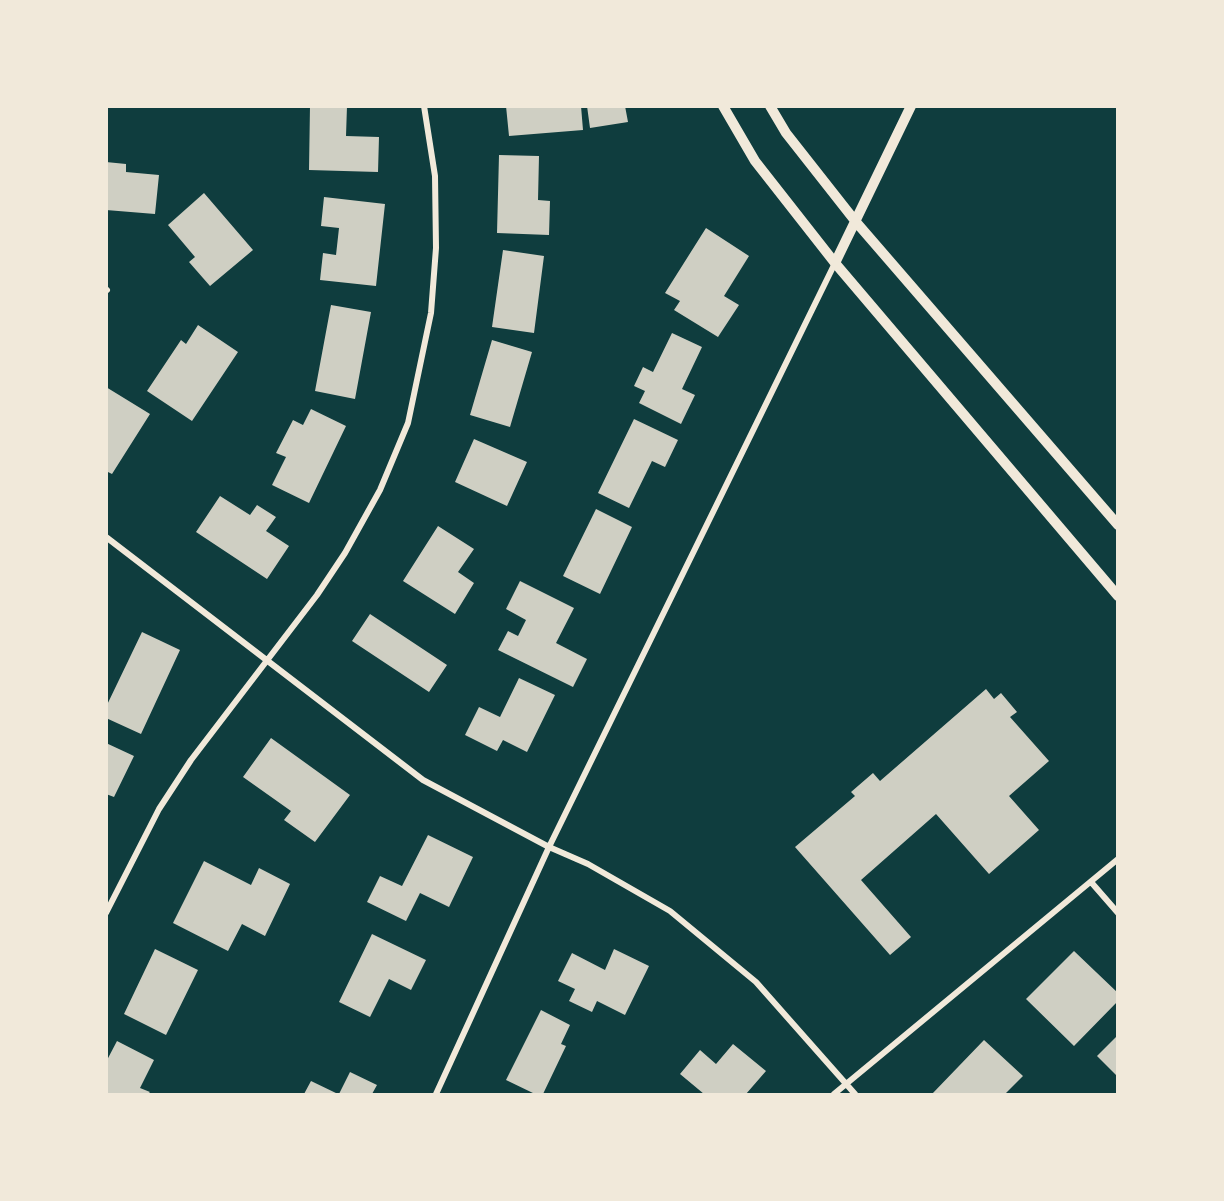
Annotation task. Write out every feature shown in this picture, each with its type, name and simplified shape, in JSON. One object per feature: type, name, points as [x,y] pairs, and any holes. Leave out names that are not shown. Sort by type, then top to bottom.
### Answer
[{"type":"street","points":[[108,908],[159,809],[191,760],[345,553],[380,490],[408,423],[431,313],[436,248],[435,176],[424,106]]},
{"type":"street","points":[[723,106],[755,161],[835,263],[1118,596]]},
{"type":"street","points":[[770,106],[786,133],[856,222],[1118,525]]},
{"type":"street","points":[[436,1095],[549,847],[911,106]]},
{"type":"street","points":[[106,537],[423,780],[549,847],[588,864],[670,911],[756,982],[855,1095]]},
{"type":"street","points":[[834,1095],[1118,859]]},
{"type":"street","points":[[1091,882],[1118,913]]},
{"type":"building","points":[[310,106],[347,106],[346,136],[379,137],[378,172],[309,170]]},
{"type":"building","points":[[506,106],[581,106],[583,130],[509,136]]},
{"type":"building","points":[[587,106],[625,106],[628,122],[590,128]]},
{"type":"building","points":[[499,155],[539,156],[538,200],[550,201],[549,235],[497,233]]},
{"type":"building","points":[[106,162],[126,164],[126,172],[159,175],[155,214],[106,210]]},
{"type":"building","points":[[204,193],[253,250],[210,286],[189,262],[195,257],[168,225]]},
{"type":"building","points":[[324,197],[385,204],[376,286],[320,280],[323,253],[336,255],[339,228],[321,226]]},
{"type":"building","points":[[706,228],[749,256],[724,296],[739,305],[718,337],[674,310],[680,301],[665,293]]},
{"type":"building","points":[[503,250],[544,256],[534,333],[492,327]]},
{"type":"building","points":[[331,305],[371,312],[355,399],[315,391]]},
{"type":"building","points":[[198,325],[238,352],[192,421],[147,391],[181,340],[186,344]]},
{"type":"building","points":[[672,333],[702,347],[682,389],[695,395],[681,424],[639,403],[645,391],[634,386],[643,367],[653,372]]},
{"type":"building","points":[[492,340],[532,352],[510,427],[470,415]]},
{"type":"building","points":[[106,387],[150,414],[112,474],[106,471]]},
{"type":"building","points":[[311,409],[346,426],[309,503],[272,485],[286,457],[276,453],[293,420],[303,425]]},
{"type":"building","points":[[634,419],[678,440],[665,467],[652,461],[629,508],[598,493]]},
{"type":"building","points":[[474,439],[527,462],[507,506],[455,482]]},
{"type":"building","points":[[220,496],[250,515],[257,505],[276,517],[266,531],[289,546],[267,579],[196,532]]},
{"type":"building","points":[[596,509],[632,527],[600,594],[563,576]]},
{"type":"building","points":[[438,526],[474,549],[458,572],[474,583],[455,614],[403,581]]},
{"type":"building","points":[[520,581],[574,608],[556,643],[587,659],[573,687],[498,650],[508,631],[518,636],[526,620],[506,609]]},
{"type":"building","points":[[370,614],[447,665],[429,692],[352,641]]},
{"type":"building","points":[[142,632],[180,650],[141,734],[106,718],[106,707]]},
{"type":"building","points":[[519,678],[555,695],[527,752],[503,740],[497,751],[465,735],[479,707],[500,717]]},
{"type":"building","points":[[986,689],[994,699],[1001,693],[1017,712],[1010,717],[1049,761],[1009,796],[1039,830],[989,874],[936,814],[861,880],[911,937],[890,955],[795,847],[855,796],[851,792],[873,773],[880,781]]},
{"type":"building","points":[[271,738],[350,795],[315,842],[284,820],[291,811],[243,777]]},
{"type":"building","points":[[106,743],[134,756],[114,797],[106,794]]},
{"type":"building","points":[[428,835],[473,857],[449,907],[420,893],[406,921],[367,902],[380,876],[402,886]]},
{"type":"building","points":[[204,861],[251,885],[259,868],[290,884],[265,936],[242,924],[228,951],[173,923]]},
{"type":"building","points":[[372,934],[426,960],[411,990],[389,979],[370,1017],[339,1002]]},
{"type":"building","points":[[155,949],[198,970],[166,1035],[124,1014]]},
{"type":"building","points":[[614,949],[649,966],[625,1015],[597,1001],[592,1012],[569,1001],[575,989],[558,981],[572,953],[605,970]]},
{"type":"building","points":[[1074,951],[1118,993],[1118,1001],[1074,1046],[1026,999]]},
{"type":"building","points":[[541,1010],[570,1025],[561,1044],[566,1046],[543,1094],[535,1094],[506,1080]]},
{"type":"building","points":[[1118,1035],[1118,1077],[1097,1056]]},
{"type":"building","points":[[984,1040],[1023,1076],[1005,1094],[932,1094]]},
{"type":"building","points":[[117,1041],[154,1060],[140,1088],[150,1092],[148,1094],[106,1094],[106,1062]]},
{"type":"building","points":[[733,1044],[766,1071],[746,1094],[704,1094],[680,1074],[700,1050],[716,1064]]},
{"type":"building","points":[[350,1072],[377,1085],[372,1094],[339,1094]]},
{"type":"building","points":[[311,1081],[338,1094],[304,1094]]}]
